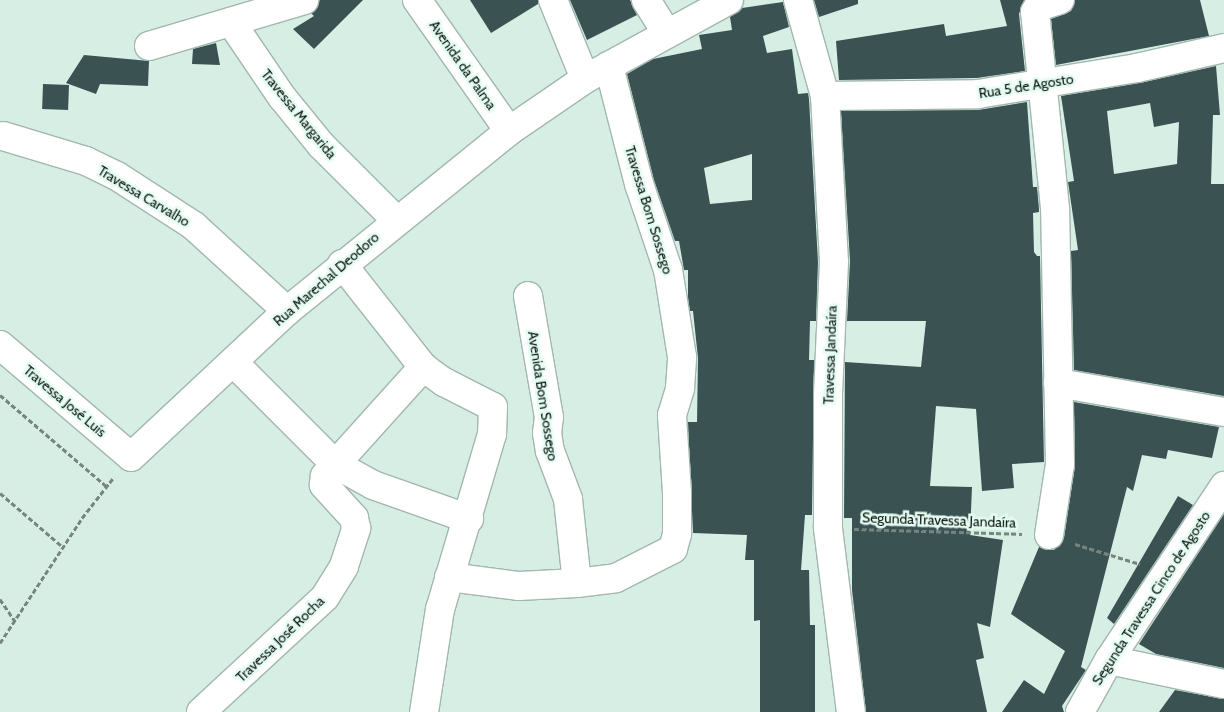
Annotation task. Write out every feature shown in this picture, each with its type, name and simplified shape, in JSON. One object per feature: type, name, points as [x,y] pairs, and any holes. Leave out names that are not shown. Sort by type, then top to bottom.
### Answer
[{"type":"street","points":[[149,46],[304,0]]},
{"type":"street","name":"Avenida da Palma","points":[[418,0],[509,131]]},
{"type":"street","points":[[553,0],[586,79]]},
{"type":"street","points":[[646,0],[666,32]]},
{"type":"street","name":"Rua Marechal Deodoro","points":[[131,457],[234,363],[287,311],[396,220],[509,131],[586,79],[666,32],[729,0]]},
{"type":"street","name":"Travessa Jandaíra","points":[[798,0],[825,96],[834,262],[828,395],[828,528],[851,712]]},
{"type":"street","points":[[1049,535],[1060,464],[1055,208],[1040,85],[1035,12],[1038,7],[1060,0]]},
{"type":"street","name":"Travessa Margarida","points":[[231,22],[282,98],[321,146],[396,220]]},
{"type":"street","name":"Rua 5 de Agosto","points":[[825,96],[978,94],[1137,68],[1224,48]]},
{"type":"street","name":"Travessa Bom Sossego","points":[[577,583],[616,578],[655,559],[673,549],[677,534],[672,415],[680,388],[682,357],[668,270],[639,184],[609,66]]},
{"type":"street","name":"Travessa Carvalho","points":[[3,136],[86,161],[117,176],[194,226],[287,311]]},
{"type":"street","points":[[342,264],[423,367],[465,393],[490,403],[494,413],[492,434],[469,519],[440,609],[424,712]]},
{"type":"street","name":"Avenida Bom Sossego","points":[[528,296],[549,418],[546,433],[550,451],[568,499],[577,583]]},
{"type":"street","name":"Travessa José Luís","points":[[0,344],[131,457]]},
{"type":"street","name":"Travessa José Rocha","points":[[234,363],[330,472],[469,519]]},
{"type":"street","points":[[330,472],[423,367]]},
{"type":"street","points":[[1058,383],[1224,412]]},
{"type":"street","name":"Travessa José Rocha","points":[[201,712],[325,597],[344,566],[356,528],[354,518],[324,486],[330,472]]},
{"type":"street","name":"Segunda Travessa Cinco de Agosto","points":[[1080,712],[1109,660],[1165,572],[1224,486]]},
{"type":"street","points":[[449,577],[519,586],[577,583]]},
{"type":"street","points":[[1109,660],[1224,684]]},
{"type":"path","points":[[0,395],[106,486]]},
{"type":"path","points":[[0,643],[63,547],[106,486],[131,457]]},
{"type":"path","points":[[0,493],[63,547]]},
{"type":"path","name":"Segunda Travessa Jandaíra","points":[[828,528],[1049,535],[1165,572]]},
{"type":"path","points":[[0,599],[15,621]]},
{"type":"building","points":[[319,0],[363,0],[314,49],[293,29],[314,16],[311,13]]},
{"type":"building","points":[[470,0],[538,0],[538,4],[491,33]]},
{"type":"building","points":[[570,0],[630,0],[637,15],[587,40]]},
{"type":"building","points":[[814,0],[858,0],[858,4],[819,17]]},
{"type":"building","points":[[1000,0],[1024,0],[1019,14],[1025,71],[977,78],[839,80],[836,41],[944,24],[946,36],[1007,26]]},
{"type":"building","points":[[1075,0],[1200,0],[1209,36],[1056,65],[1051,19],[1071,11]]},
{"type":"building","points":[[783,2],[789,27],[763,36],[767,53],[792,49],[798,94],[808,93],[809,99],[818,262],[816,321],[810,321],[809,360],[814,360],[812,515],[805,515],[801,570],[809,570],[810,625],[815,625],[815,712],[760,712],[760,620],[754,621],[754,560],[745,560],[747,535],[693,533],[688,422],[697,422],[698,358],[693,311],[690,311],[688,297],[688,270],[684,270],[679,241],[675,241],[654,180],[627,74],[653,59],[702,49],[699,35],[732,30],[730,17],[742,8]],"holes":[[[752,154],[752,200],[710,204],[704,168]]]},
{"type":"building","points":[[216,43],[220,65],[192,64],[193,49]]},
{"type":"building","points":[[84,55],[149,61],[148,86],[100,84],[96,94],[66,83]]},
{"type":"building","points":[[1216,66],[1220,115],[1213,115],[1211,184],[1224,184],[1224,396],[1074,370],[1071,251],[1078,250],[1068,182],[1074,181],[1061,96],[1140,83]],"holes":[[[1150,103],[1154,127],[1179,122],[1177,164],[1114,174],[1107,111]]]},
{"type":"building","points":[[43,84],[69,85],[68,110],[42,109]]},
{"type":"building","points":[[1027,102],[1033,187],[1037,187],[1039,209],[1039,212],[1033,213],[1034,252],[1037,256],[1040,256],[1044,462],[1012,464],[1014,488],[982,491],[976,409],[936,406],[930,486],[972,487],[970,535],[1003,540],[990,627],[977,623],[984,658],[976,660],[987,712],[866,712],[852,590],[852,518],[844,518],[845,362],[921,367],[926,321],[847,321],[850,261],[841,111],[978,110]]},
{"type":"building","points":[[1074,402],[1219,427],[1212,458],[1168,450],[1166,459],[1142,455],[1133,491],[1127,487],[1081,667],[1086,670],[1062,706],[1064,712],[1002,712],[1024,680],[1044,694],[1065,651],[1011,614],[1039,547],[1054,550],[1064,538],[1075,466]]},
{"type":"building","points":[[1178,496],[1193,505],[1114,624],[1107,618]]},
{"type":"building","points":[[1224,514],[1224,668],[1156,654],[1139,644]]},
{"type":"building","points":[[1175,690],[1224,699],[1224,712],[1159,712]]}]
